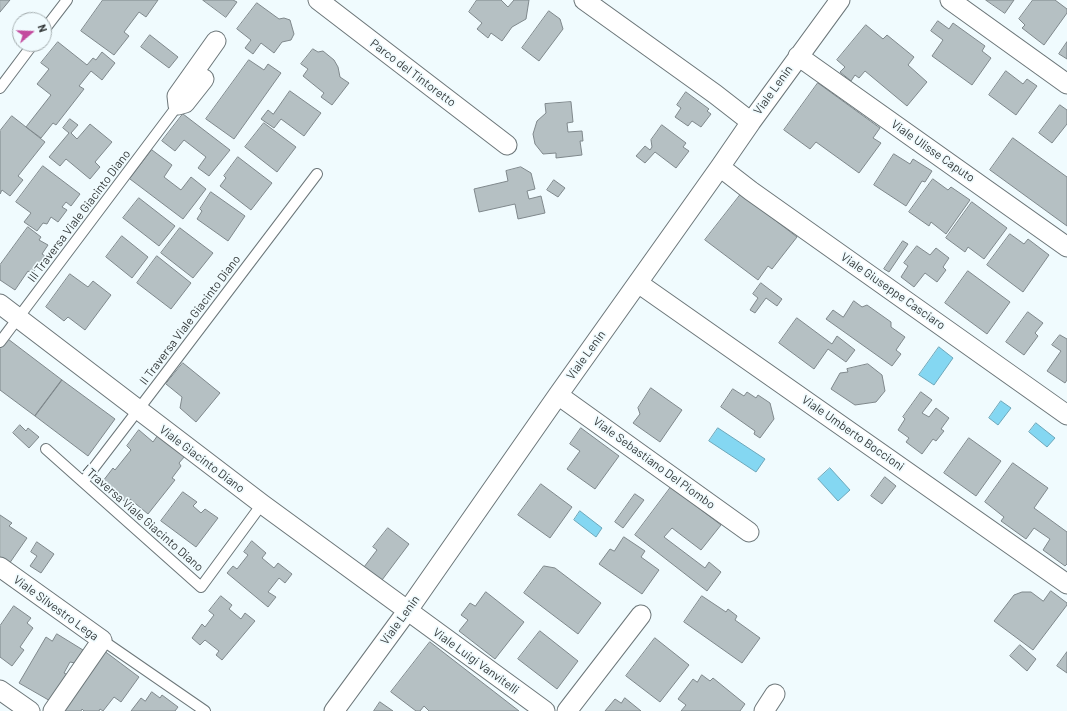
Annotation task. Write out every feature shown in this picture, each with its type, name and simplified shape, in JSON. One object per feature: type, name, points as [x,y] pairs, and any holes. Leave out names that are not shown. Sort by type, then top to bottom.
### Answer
[{"type":"street","name":"Parco del Tintoretto","points":[[318,0],[507,145]]},
{"type":"street","points":[[584,0],[715,94],[751,122]]},
{"type":"street","name":"Viale Lenin","points":[[334,711],[408,610],[751,122],[840,0]]},
{"type":"street","points":[[950,0],[1067,84]]},
{"type":"street","points":[[204,79],[185,104],[178,105],[177,96],[216,41]]},
{"type":"street","name":"Viale Ulisse Caputo","points":[[798,56],[1067,247]]},
{"type":"street","name":"Viale Giuseppe Casciaro","points":[[720,167],[751,191],[1067,415]]},
{"type":"street","name":"Viale Umberto Boccioni","points":[[638,283],[1067,584]]},
{"type":"street","name":"Viale Giacinto Diano","points":[[0,304],[262,504],[408,610]]},
{"type":"street","name":"Viale Sebastiano Del Piombo","points":[[558,395],[750,532]]},
{"type":"street","name":"Viale Silvestro Lega","points":[[0,567],[102,640],[53,711]]},
{"type":"street","name":"Viale Luigi Vanvitelli","points":[[408,610],[545,711]]},
{"type":"street","points":[[567,711],[641,615]]},
{"type":"street","points":[[0,690],[30,711]]},
{"type":"street","points":[[764,711],[775,694]]},
{"type":"lane","points":[[52,20],[67,0]]},
{"type":"lane","points":[[0,88],[27,52]]},
{"type":"lane","name":"III Traversa Viale Giacinto Diano","points":[[0,342],[178,105]]},
{"type":"lane","name":"II Traversa Viale Giacinto Diano","points":[[83,482],[317,174]]},
{"type":"lane","name":"I Traversa Viale Giacinto Diano","points":[[46,449],[201,587],[262,504]]},
{"type":"lane","points":[[102,640],[205,711]]},
{"type":"water","points":[[939,347],[953,358],[934,385],[919,375]]},
{"type":"water","points":[[1001,401],[1011,408],[998,425],[989,418]]},
{"type":"water","points":[[1036,423],[1055,438],[1047,447],[1029,432]]},
{"type":"water","points":[[718,428],[765,459],[756,472],[709,441]]},
{"type":"water","points":[[830,468],[850,490],[838,501],[818,479]]},
{"type":"water","points":[[580,511],[602,528],[596,537],[574,520]]},
{"type":"building","points":[[0,0],[10,0],[0,12]]},
{"type":"building","points":[[103,0],[158,0],[146,17],[139,12],[124,32],[129,36],[114,55],[81,31]]},
{"type":"building","points":[[203,0],[233,0],[237,2],[226,17]]},
{"type":"building","points":[[477,0],[501,0],[508,7],[514,0],[529,0],[526,19],[512,27],[502,41],[491,33],[488,38],[477,29],[482,23],[469,12]]},
{"type":"building","points":[[986,0],[1014,0],[1005,13]]},
{"type":"building","points":[[1033,0],[1055,0],[1067,9],[1067,13],[1044,45],[1022,28],[1025,25],[1019,19]]},
{"type":"building","points":[[257,3],[279,19],[284,18],[290,20],[294,34],[291,40],[282,42],[274,53],[261,43],[253,54],[245,48],[251,40],[237,29]]},
{"type":"building","points":[[549,11],[560,19],[563,29],[539,61],[522,48]]},
{"type":"building","points":[[938,21],[949,29],[953,23],[985,46],[982,51],[991,58],[972,85],[932,56],[943,40],[931,31]]},
{"type":"building","points":[[866,25],[883,39],[887,35],[914,57],[908,65],[927,82],[907,106],[865,71],[859,78],[855,75],[851,81],[840,72],[845,67],[837,60]]},
{"type":"building","points":[[150,35],[178,57],[169,68],[141,47]]},
{"type":"building","points":[[58,42],[87,65],[93,58],[96,60],[102,52],[115,63],[102,80],[91,71],[79,86],[84,89],[56,125],[53,123],[41,138],[26,127],[51,95],[37,84],[49,69],[41,63],[50,52],[52,52],[52,49]]},
{"type":"building","points":[[1067,42],[1067,59],[1059,54]]},
{"type":"building","points":[[313,49],[318,52],[323,51],[334,60],[338,67],[340,77],[349,83],[332,105],[321,97],[324,93],[303,76],[308,69],[301,64]]},
{"type":"building","points":[[249,60],[264,70],[268,64],[281,73],[234,139],[206,119]]},
{"type":"building","points":[[1006,71],[1023,84],[1027,79],[1037,86],[1016,115],[989,95]]},
{"type":"building","points":[[818,83],[880,128],[873,138],[881,143],[859,173],[816,142],[810,149],[784,130]]},
{"type":"building","points":[[290,91],[321,113],[304,136],[281,119],[274,128],[261,119],[268,110],[273,114]]},
{"type":"building","points":[[686,92],[709,109],[707,111],[711,114],[701,127],[692,121],[688,126],[675,117],[681,108],[677,105]]},
{"type":"building","points":[[571,102],[573,122],[567,123],[568,132],[582,131],[583,141],[580,141],[582,155],[556,158],[556,153],[543,154],[535,144],[533,134],[537,121],[546,113],[545,104]]},
{"type":"building","points":[[1060,105],[1067,110],[1067,124],[1052,143],[1039,133]]},
{"type":"building","points":[[183,114],[230,150],[209,176],[198,168],[206,157],[184,140],[175,151],[162,141]]},
{"type":"building","points":[[12,116],[45,142],[18,176],[23,180],[10,196],[2,190],[0,194],[0,131]]},
{"type":"building","points":[[70,119],[78,125],[71,133],[77,139],[90,124],[112,142],[95,162],[100,167],[90,179],[66,159],[60,166],[49,157],[69,133],[63,128]]},
{"type":"building","points":[[264,123],[296,147],[277,172],[245,147]]},
{"type":"building","points":[[662,125],[686,143],[683,147],[689,151],[676,168],[655,152],[645,163],[636,156],[645,146],[650,150],[652,147],[651,140]]},
{"type":"building","points":[[1013,138],[1067,177],[1067,226],[990,170]]},
{"type":"building","points":[[152,150],[172,165],[164,177],[181,190],[191,177],[206,189],[183,219],[130,179]]},
{"type":"building","points":[[894,154],[910,164],[913,159],[932,171],[925,182],[922,181],[906,206],[874,185]]},
{"type":"building","points":[[238,157],[272,183],[251,210],[220,186],[226,178],[224,176]]},
{"type":"building","points":[[43,166],[80,194],[71,206],[66,202],[62,207],[67,210],[58,222],[51,217],[47,224],[43,223],[37,231],[24,222],[31,213],[16,202]]},
{"type":"building","points":[[521,167],[531,173],[535,189],[527,191],[529,199],[541,196],[545,213],[518,219],[515,204],[479,212],[474,189],[508,181],[506,171]]},
{"type":"building","points":[[933,179],[948,190],[951,187],[970,200],[946,234],[931,222],[929,226],[909,212]]},
{"type":"building","points":[[554,180],[565,188],[558,197],[547,190]]},
{"type":"building","points":[[211,192],[245,216],[228,241],[197,219],[202,211],[200,209]]},
{"type":"building","points":[[741,194],[797,237],[772,269],[768,266],[758,280],[705,240]]},
{"type":"building","points":[[139,198],[175,226],[159,246],[123,218]]},
{"type":"building","points":[[972,202],[1007,228],[984,259],[968,247],[965,252],[946,238]]},
{"type":"building","points":[[28,227],[41,237],[39,240],[48,245],[42,254],[45,256],[32,274],[28,271],[15,290],[0,280],[0,265]]},
{"type":"building","points":[[180,228],[213,253],[193,278],[161,253]]},
{"type":"building","points":[[1010,234],[1024,244],[1028,239],[1049,255],[1023,292],[987,265]]},
{"type":"building","points":[[122,236],[148,257],[132,278],[106,257]]},
{"type":"building","points":[[903,241],[908,244],[889,272],[884,269]]},
{"type":"building","points":[[917,246],[930,255],[936,248],[949,258],[943,267],[946,270],[937,282],[925,273],[914,287],[901,277],[908,266],[904,263]]},
{"type":"building","points":[[157,256],[191,283],[171,309],[137,283]]},
{"type":"building","points":[[968,271],[1010,302],[987,334],[945,303]]},
{"type":"building","points":[[70,274],[88,287],[93,281],[111,295],[85,330],[68,317],[64,321],[46,307]]},
{"type":"building","points":[[761,283],[782,299],[777,306],[766,298],[755,313],[750,310],[758,298],[753,294]]},
{"type":"building","points":[[854,301],[862,307],[867,305],[891,322],[891,327],[905,337],[896,350],[901,354],[892,366],[826,319],[833,310],[843,317]]},
{"type":"building","points":[[1028,312],[1043,323],[1035,333],[1038,336],[1024,355],[1006,342]]},
{"type":"building","points":[[797,318],[832,344],[837,336],[855,350],[846,362],[828,349],[814,369],[779,343]]},
{"type":"building","points":[[1060,335],[1067,339],[1067,380],[1065,383],[1047,371],[1061,351],[1052,345]]},
{"type":"building","points":[[8,339],[62,380],[35,416],[0,390],[0,349]]},
{"type":"building","points":[[183,363],[220,393],[196,422],[180,408],[182,397],[166,384]]},
{"type":"building","points":[[868,364],[882,375],[885,391],[876,402],[855,405],[831,389],[840,373],[848,372],[847,369]]},
{"type":"building","points":[[62,380],[115,419],[88,456],[35,416]]},
{"type":"building","points":[[651,388],[682,410],[660,442],[633,423],[640,414],[638,408]]},
{"type":"building","points":[[733,389],[744,396],[747,392],[756,398],[758,395],[770,403],[774,419],[760,438],[754,434],[755,431],[721,407]]},
{"type":"building","points":[[921,392],[932,400],[922,413],[929,417],[936,408],[949,418],[941,429],[944,431],[936,441],[933,439],[922,454],[906,442],[909,438],[898,430],[905,419],[903,417]]},
{"type":"building","points":[[20,425],[26,431],[28,428],[39,437],[29,448],[13,433]]},
{"type":"building","points":[[581,428],[619,456],[595,489],[567,469],[580,451],[570,444]]},
{"type":"building","points":[[139,430],[153,442],[158,435],[185,456],[179,463],[181,466],[172,478],[175,480],[148,514],[130,499],[127,503],[113,493],[115,490],[103,481],[113,468],[115,470],[131,450],[127,446]]},
{"type":"building","points":[[969,438],[1001,461],[976,496],[944,473]]},
{"type":"building","points":[[1013,463],[1048,488],[1034,508],[1067,532],[1067,564],[1065,566],[1043,550],[1050,539],[1034,528],[1026,539],[1001,521],[1004,517],[985,502]]},
{"type":"building","points":[[885,477],[896,486],[882,504],[871,496]]},
{"type":"building","points":[[541,484],[572,507],[550,538],[518,515]]},
{"type":"building","points":[[671,487],[721,525],[701,550],[672,528],[664,537],[705,568],[709,562],[721,572],[707,591],[635,535]]},
{"type":"building","points":[[183,492],[197,502],[193,506],[201,513],[205,509],[218,518],[196,547],[161,521]]},
{"type":"building","points":[[635,494],[644,500],[623,528],[615,522]]},
{"type":"building","points":[[0,515],[12,523],[9,526],[27,538],[9,564],[0,558]]},
{"type":"building","points":[[388,528],[409,544],[382,580],[364,567],[377,550],[373,547]]},
{"type":"building","points":[[624,537],[645,551],[641,557],[659,570],[642,594],[599,564],[610,549],[614,551]]},
{"type":"building","points":[[252,541],[266,553],[262,558],[274,568],[278,563],[292,574],[285,583],[279,578],[268,592],[276,597],[268,607],[227,573],[233,566],[237,569],[248,555],[244,552]]},
{"type":"building","points":[[37,542],[54,554],[41,573],[30,566],[37,556],[31,552]]},
{"type":"building","points":[[544,566],[555,568],[601,603],[578,634],[524,593]]},
{"type":"building","points":[[1051,591],[1067,603],[1067,605],[1033,650],[994,621],[1014,595],[1022,592],[1031,592],[1043,601]]},
{"type":"building","points":[[486,592],[524,622],[495,659],[459,631],[468,620],[461,615],[470,603],[475,606]]},
{"type":"building","points":[[221,596],[232,605],[229,609],[241,619],[245,613],[255,621],[222,660],[216,655],[219,651],[205,640],[200,645],[192,638],[202,624],[205,627],[214,615],[209,611]]},
{"type":"building","points":[[702,596],[726,612],[728,609],[737,616],[735,620],[760,638],[742,663],[684,622]]},
{"type":"building","points":[[14,606],[31,618],[27,623],[33,628],[20,647],[24,650],[12,666],[0,657],[0,626]]},
{"type":"building","points":[[540,631],[578,661],[557,689],[518,659]]},
{"type":"building","points":[[57,634],[83,650],[75,663],[70,662],[64,673],[68,675],[52,702],[19,683],[46,637],[52,641]]},
{"type":"building","points":[[655,638],[689,665],[660,702],[626,676]]},
{"type":"building","points":[[430,642],[519,711],[429,711],[424,706],[420,711],[416,711],[391,692]]},
{"type":"building","points":[[1020,645],[1036,659],[1027,671],[1010,656]]},
{"type":"building","points":[[103,650],[139,677],[121,702],[114,697],[103,711],[100,709],[99,711],[84,711],[82,709],[81,711],[58,711]]},
{"type":"building","points":[[1067,652],[1067,673],[1057,666]]},
{"type":"building","points":[[702,675],[710,681],[713,678],[745,704],[740,711],[681,711],[686,705],[678,699],[693,679],[697,682]]},
{"type":"building","points":[[152,692],[160,698],[162,695],[178,707],[175,711],[131,711],[141,698],[145,701]]},
{"type":"building","points":[[625,698],[641,711],[605,711],[615,699],[621,703]]},
{"type":"building","points":[[380,702],[393,711],[374,711]]}]
